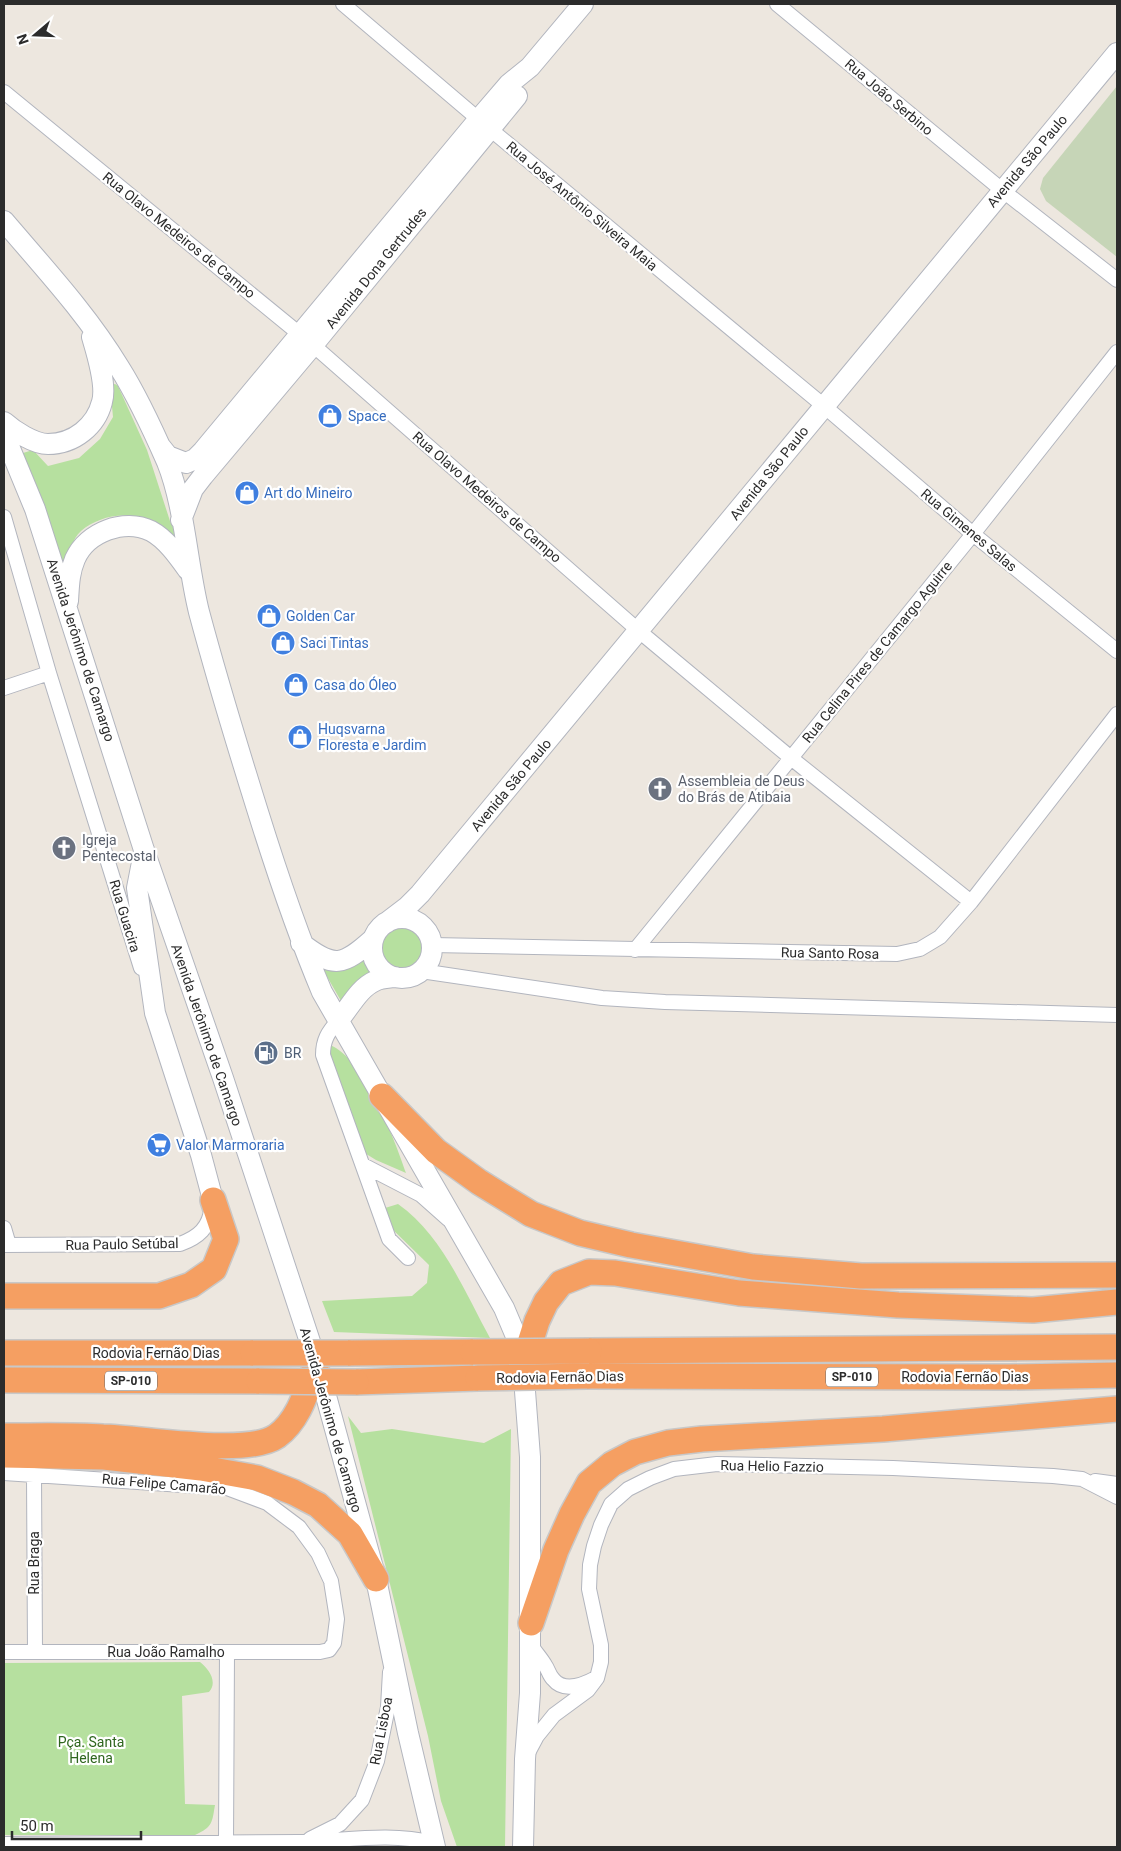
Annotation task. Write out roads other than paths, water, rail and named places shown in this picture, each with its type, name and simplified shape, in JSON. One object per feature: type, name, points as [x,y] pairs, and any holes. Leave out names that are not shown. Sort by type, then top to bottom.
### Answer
[{"type":"highway","points":[[382,1096],[436,1150],[480,1182],[531,1214],[580,1233],[631,1245],[753,1267],[861,1276],[1117,1275]]},
{"type":"highway","points":[[4,1296],[159,1296],[191,1285],[214,1269],[226,1239],[213,1200]]},
{"type":"highway","points":[[523,1365],[546,1302],[561,1283],[589,1272],[615,1273],[739,1293],[898,1305],[1033,1310],[1117,1302]]},
{"type":"highway","points":[[990,1349],[1117,1341]]},
{"type":"highway","name":"Rodovia Fernão Dias","points":[[4,1353],[348,1353],[1117,1347]]},
{"type":"highway","points":[[4,1436],[104,1437],[225,1446],[251,1445],[276,1437],[293,1420],[317,1363]]},
{"type":"highway","name":"Rodovia Fernão Dias","points":[[4,1380],[356,1382],[587,1376],[1010,1377],[1117,1375]]},
{"type":"highway","points":[[531,1634],[556,1550],[572,1514],[589,1483],[612,1464],[635,1452],[668,1443],[702,1439],[883,1428],[1117,1410]]},
{"type":"highway","points":[[4,1455],[104,1457],[201,1468],[257,1478],[293,1492],[318,1505],[350,1534],[376,1579]]},
{"type":"main road","name":"Avenida Dona Gertrudes","points":[[181,520],[208,457],[484,124],[509,84],[530,67],[583,4]]},
{"type":"main road","name":"Avenida São Paulo","points":[[386,923],[420,894],[1117,53]]},
{"type":"main road","points":[[4,220],[88,323],[129,383],[158,443],[174,484],[190,574],[235,739],[280,883],[301,942],[322,992],[504,1308],[515,1334],[523,1365],[530,1457],[530,1693],[522,1821],[523,1847]]},
{"type":"main road","points":[[4,422],[18,434],[47,444],[73,439],[92,424],[103,401],[101,369],[88,323]]},
{"type":"main road","name":"Avenida Jerônimo de Camargo","points":[[4,434],[35,509],[144,850],[223,1078],[317,1363],[376,1579],[408,1733],[434,1845]]},
{"type":"main road","points":[[158,443],[168,456],[186,463],[194,459],[208,457]]},
{"type":"main road","points":[[68,610],[69,579],[76,558],[90,540],[110,528],[130,526],[150,531],[174,551],[190,574]]},
{"type":"main road","points":[[144,850],[137,888],[155,1013]]},
{"type":"main road","points":[[338,1021],[350,1008],[360,991],[376,980],[413,976],[427,964],[431,955],[428,936],[419,905],[420,894]]},
{"type":"main road","points":[[301,942],[319,957],[332,962],[348,959],[373,939],[378,930],[386,923],[395,918],[416,921],[428,936]]},
{"type":"main road","points":[[373,939],[374,959],[379,967],[395,977]]},
{"type":"main road","name":"Rua Guacira","points":[[155,1013],[201,1155],[213,1200]]},
{"type":"main road","points":[[515,1847],[522,1821]]},
{"type":"street","name":"Rua José Antônio Silveira Maia","points":[[343,4],[484,124],[824,406]]},
{"type":"street","name":"Rua João Serbino","points":[[777,4],[1002,190],[1117,280]]},
{"type":"street","name":"Rua Olavo Medeiros de Campo","points":[[4,92],[307,339],[639,632],[791,758],[971,902]]},
{"type":"street","name":"Rua Celina Pires de Camargo Aguirre","points":[[635,950],[973,534],[1117,352]]},
{"type":"street","name":"Rua Gimenes Salas","points":[[824,406],[973,534],[1117,650]]},
{"type":"street","name":"Rua Guacira","points":[[4,517],[49,673],[155,1013]]},
{"type":"street","points":[[4,688],[49,673]]},
{"type":"street","name":"Rua Santo Rosa","points":[[428,936],[635,950],[897,954],[920,949],[940,937],[971,902],[1117,714]]},
{"type":"street","points":[[421,971],[611,999],[1117,1015]]},
{"type":"street","points":[[338,1021],[327,1032],[323,1055],[389,1239],[408,1258]]},
{"type":"street","points":[[363,1165],[421,1195],[455,1224]]},
{"type":"street","name":"Rua Paulo Setúbal","points":[[6,1245],[180,1244],[194,1239],[205,1228],[210,1217],[213,1200]]},
{"type":"street","points":[[4,1228],[6,1245]]},
{"type":"street","name":"Rua Helio Fazzio","points":[[597,1678],[601,1662],[601,1645],[589,1589],[590,1565],[601,1525],[611,1504],[628,1489],[674,1469],[717,1464],[892,1468],[1053,1476],[1082,1479],[1117,1497]]},
{"type":"street","name":"Rua Felipe Camarão","points":[[4,1473],[226,1488],[267,1503],[298,1527],[318,1553],[331,1581],[337,1619],[334,1643],[328,1650]]},
{"type":"street","name":"Rua Braga","points":[[34,1475],[35,1651]]},
{"type":"street","points":[[1082,1479],[1117,1484]]},
{"type":"street","points":[[531,1634],[553,1679],[561,1686],[572,1687],[597,1678]]},
{"type":"street","name":"Rua Lisboa","points":[[305,1842],[340,1824],[362,1800],[377,1761],[388,1707],[392,1649]]},
{"type":"street","name":"Rua João Ramalho","points":[[4,1652],[317,1652],[328,1650]]},
{"type":"street","points":[[226,1842],[227,1652]]},
{"type":"street","points":[[525,1759],[537,1736],[554,1715],[588,1690],[597,1678]]},
{"type":"street","points":[[4,1844],[305,1842],[396,1837],[415,1838],[434,1845]]},
{"type":"place","name":"Space","points":[[330,416]]},
{"type":"place","name":"Art do Mineiro","points":[[247,493]]},
{"type":"place","name":"Golden Car","points":[[269,616]]},
{"type":"place","name":"Saci Tintas","points":[[283,643]]},
{"type":"place","name":"Casa do Óleo","points":[[296,685]]},
{"type":"place","name":"Huqsvarna Floresta e Jardim","points":[[300,737]]},
{"type":"place","name":"Assembleia de Deus do Brás de Atibaia","points":[[660,789]]},
{"type":"place","name":"Igreja Pentecostal","points":[[64,848]]},
{"type":"place","name":"BR","points":[[266,1053]]},
{"type":"place","name":"Valor Marmoraria","points":[[159,1145]]},
{"type":"park label","name":"Pça. Santa Helena","points":[[91,1750]]}]
